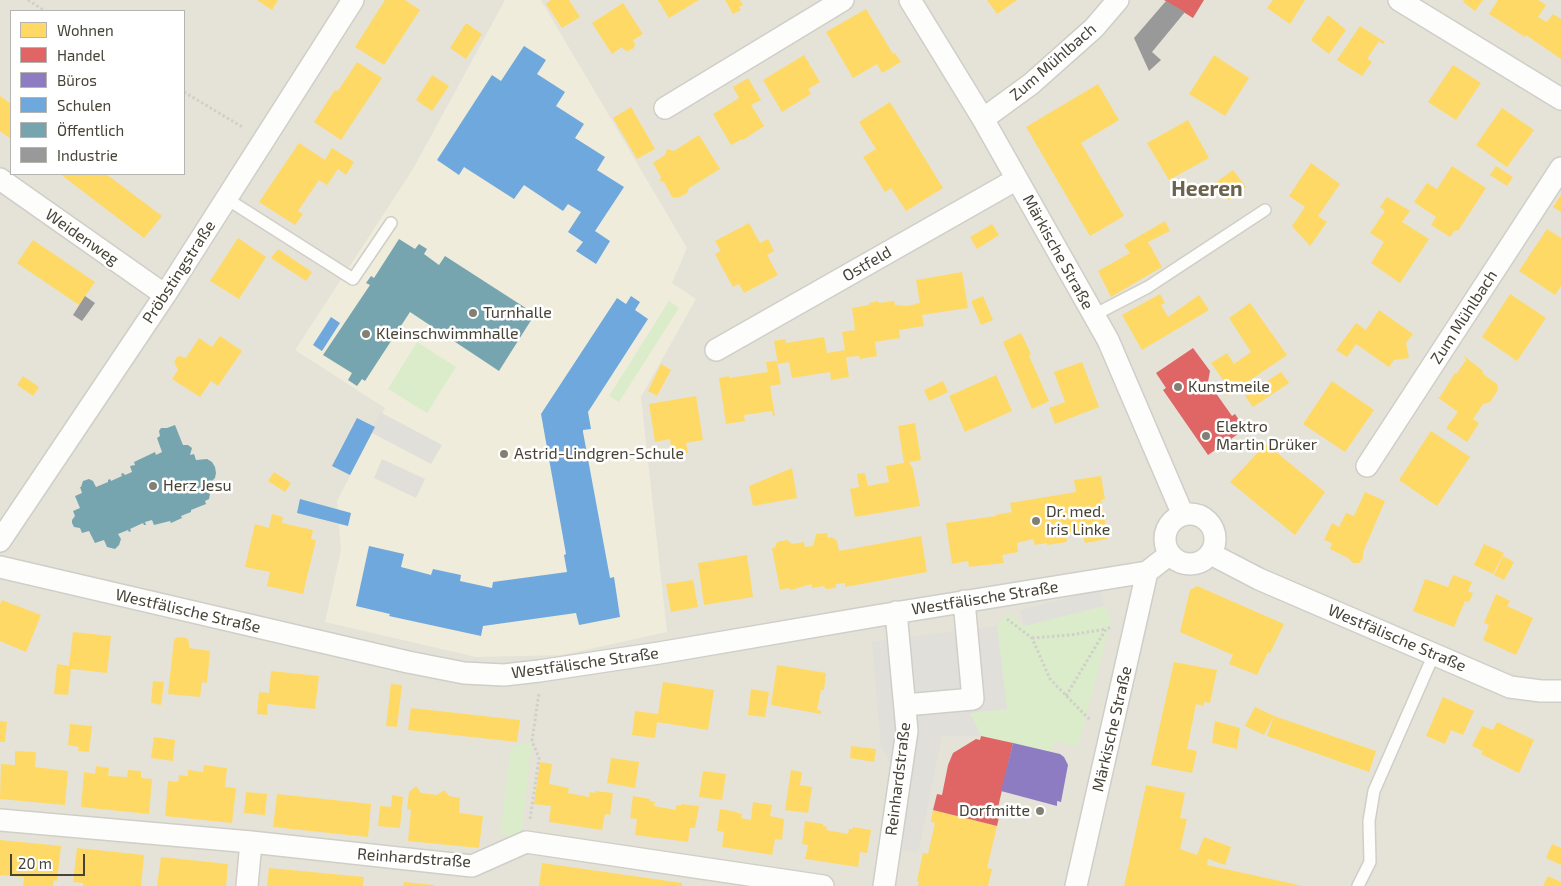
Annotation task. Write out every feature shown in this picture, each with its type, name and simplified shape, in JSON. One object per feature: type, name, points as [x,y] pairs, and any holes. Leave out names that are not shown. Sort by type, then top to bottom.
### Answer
[{"type":"street","name":"Pröbstingstraße","points":[[0,541],[165,295],[353,0]]},
{"type":"street","points":[[665,108],[843,0]]},
{"type":"street","name":"Märkische Straße","points":[[910,0],[983,119],[1108,340],[1182,515]]},
{"type":"street","name":"Zum Mühlbach","points":[[983,119],[1031,84],[1094,28],[1118,0]]},
{"type":"street","points":[[1399,0],[1561,100]]},
{"type":"street","name":"Zum Mühlbach","points":[[1367,466],[1561,168]]},
{"type":"street","name":"Weidenweg","points":[[0,179],[165,295]]},
{"type":"street","name":"Ostfeld","points":[[716,350],[1017,179]]},
{"type":"street","points":[[1193,514],[1203,517],[1211,524],[1215,534],[1215,544],[1211,554],[1195,564],[1177,561],[1170,554],[1166,546],[1165,536],[1168,527],[1182,515],[1193,514]]},
{"type":"street","name":"Westfälische Straße","points":[[0,567],[408,662],[464,673],[504,675],[659,654],[896,612],[1147,572],[1170,554]]},
{"type":"street","name":"Westfälische Straße","points":[[1211,554],[1259,579],[1510,686],[1541,692],[1561,691]]},
{"type":"street","name":"Märkische Straße","points":[[1076,886],[1147,572]]},
{"type":"street","points":[[905,705],[973,699],[964,601]]},
{"type":"street","name":"Reinhardstraße","points":[[884,886],[907,730],[896,612]]},
{"type":"street","name":"Reinhardstraße","points":[[0,820],[251,842],[472,866],[526,842]]},
{"type":"street","points":[[247,886],[251,842]]},
{"type":"street","points":[[526,842],[822,886]]},
{"type":"lane","points":[[227,199],[353,278],[391,223]]},
{"type":"lane","points":[[1094,315],[1148,287],[1265,210]]},
{"type":"lane","points":[[1358,886],[1370,862],[1369,821],[1374,791],[1434,654]]},
{"type":"path","points":[[28,0],[44,10]]},
{"type":"path","points":[[185,93],[264,139]]},
{"type":"path","points":[[992,596],[1006,618],[1032,638],[1050,679],[1066,696],[1088,718],[1114,724]]},
{"type":"path","points":[[1032,638],[1070,635],[1106,629],[1138,614]]},
{"type":"path","points":[[1066,696],[1106,629]]},
{"type":"path","points":[[526,842],[538,758],[532,741],[539,697],[539,671]]},
{"type":"shaded area","points":[[0,0],[1561,0],[1561,886],[0,886]]},
{"type":"shaded area","name":"Astrid-Lindgren-Schule","points":[[505,0],[541,0],[687,248],[672,283],[696,299],[641,397],[667,632],[562,655],[476,657],[325,622],[341,550],[337,501],[385,408],[295,350],[413,169]]},
{"type":"shaded area","points":[[380,412],[442,445],[431,464],[370,432]]},
{"type":"shaded area","points":[[382,459],[425,479],[416,498],[374,478]]},
{"type":"shaded area","points":[[1100,590],[1104,606],[1024,626],[1020,610]]},
{"type":"shaded area","points":[[997,626],[1007,709],[970,713],[981,736],[942,736],[918,853],[879,846],[893,767],[881,746],[872,642]]},
{"type":"green space","points":[[669,301],[679,308],[619,402],[609,396]]},
{"type":"green space","points":[[417,342],[456,367],[427,413],[388,389]]},
{"type":"green space","points":[[1104,606],[1111,620],[1078,746],[1055,741],[1051,752],[981,736],[969,712],[1007,709],[997,626],[1008,613],[1024,626]]},
{"type":"green space","points":[[532,741],[521,838],[500,834],[511,748]]},
{"type":"building: Wohnen","points":[[257,0],[278,0],[272,10]]},
{"type":"building: Wohnen","points":[[385,0],[405,0],[420,10],[384,65],[355,47]]},
{"type":"building: Wohnen","points":[[551,0],[569,0],[580,17],[562,28],[546,4]]},
{"type":"building: Wohnen","points":[[658,0],[699,0],[669,18]]},
{"type":"building: Wohnen","points":[[725,0],[740,0],[743,5],[739,7],[741,10],[733,14]]},
{"type":"building: Wohnen","points":[[987,0],[1017,0],[997,14]]},
{"type":"building: Wohnen","points":[[1273,0],[1305,0],[1290,24],[1267,8]]},
{"type":"building: Wohnen","points":[[1464,0],[1483,0],[1475,11],[1463,2]]},
{"type":"building: Wohnen","points":[[1498,0],[1538,0],[1546,5],[1538,17],[1547,22],[1553,14],[1561,19],[1561,59],[1526,35],[1525,37],[1489,14]]},
{"type":"building: Wohnen","points":[[623,3],[643,34],[633,40],[634,48],[628,51],[622,47],[612,54],[592,23]]},
{"type":"building: Wohnen","points":[[866,9],[893,54],[895,53],[901,62],[882,73],[877,64],[853,78],[826,32]]},
{"type":"building: Wohnen","points":[[1328,15],[1346,30],[1329,54],[1311,40]]},
{"type":"building: Wohnen","points":[[466,23],[482,34],[466,59],[450,48]]},
{"type":"building: Wohnen","points":[[1360,26],[1385,42],[1383,44],[1379,41],[1367,59],[1372,62],[1362,76],[1337,60]]},
{"type":"building: Wohnen","points":[[804,55],[820,82],[808,89],[811,94],[782,112],[763,80]]},
{"type":"building: Wohnen","points":[[1214,55],[1249,78],[1225,116],[1189,94]]},
{"type":"building: Wohnen","points":[[357,62],[382,78],[341,140],[314,122],[335,90],[338,91]]},
{"type":"building: Wohnen","points":[[1453,65],[1481,83],[1456,120],[1428,102]]},
{"type":"building: Wohnen","points":[[432,75],[449,86],[432,111],[416,100]]},
{"type":"building: Wohnen","points":[[748,78],[761,100],[751,105],[764,126],[743,140],[731,145],[713,114],[739,98],[733,87]]},
{"type":"building: Wohnen","points":[[1098,84],[1119,120],[1081,143],[1124,216],[1090,236],[1026,127]]},
{"type":"building: Wohnen","points":[[0,96],[10,103],[10,138],[0,131]]},
{"type":"building: Wohnen","points":[[890,102],[943,188],[906,211],[891,188],[885,192],[863,157],[876,149],[859,122]]},
{"type":"building: Wohnen","points":[[631,107],[655,149],[637,159],[613,118]]},
{"type":"building: Wohnen","points":[[1502,108],[1534,130],[1507,167],[1476,145]]},
{"type":"building: Wohnen","points":[[1188,120],[1209,158],[1169,180],[1147,143]]},
{"type":"building: Wohnen","points":[[699,135],[720,169],[689,188],[687,193],[678,198],[672,197],[664,182],[660,181],[661,177],[653,163],[665,155],[667,149],[674,151]]},
{"type":"building: Wohnen","points":[[299,143],[325,160],[332,148],[354,162],[346,175],[338,169],[327,185],[319,180],[298,211],[303,214],[295,225],[259,202]]},
{"type":"building: Wohnen","points":[[1311,163],[1340,184],[1318,216],[1327,222],[1310,246],[1292,226],[1305,207],[1289,196]]},
{"type":"building: Wohnen","points":[[1452,166],[1486,188],[1458,231],[1455,230],[1450,237],[1431,225],[1436,217],[1414,202],[1427,183],[1437,189]]},
{"type":"building: Wohnen","points":[[1496,166],[1513,177],[1507,186],[1490,175]]},
{"type":"building: Wohnen","points":[[1233,170],[1246,187],[1229,200],[1215,183]]},
{"type":"building: Wohnen","points":[[61,175],[107,175],[162,216],[144,238]]},
{"type":"building: Wohnen","points":[[1561,195],[1561,212],[1553,207]]},
{"type":"building: Wohnen","points":[[1387,197],[1410,211],[1402,222],[1429,239],[1400,283],[1371,263],[1384,242],[1370,233],[1385,211],[1380,207]]},
{"type":"building: Wohnen","points":[[1165,221],[1170,231],[1148,242],[1162,267],[1111,297],[1098,271],[1130,253],[1124,245]]},
{"type":"building: Wohnen","points":[[749,223],[760,243],[768,239],[774,251],[767,255],[778,275],[744,293],[739,284],[733,287],[724,271],[715,254],[721,251],[715,241]]},
{"type":"building: Wohnen","points":[[992,224],[999,235],[977,249],[970,237]]},
{"type":"building: Wohnen","points":[[1547,229],[1561,238],[1561,286],[1555,295],[1519,271]]},
{"type":"building: Wohnen","points":[[238,238],[266,257],[239,299],[210,281]]},
{"type":"building: Wohnen","points":[[33,240],[95,282],[79,305],[17,263]]},
{"type":"building: Wohnen","points":[[278,249],[312,272],[306,281],[271,258]]},
{"type":"building: Wohnen","points":[[962,272],[968,308],[922,315],[924,326],[899,330],[900,338],[875,342],[877,356],[860,359],[859,356],[846,357],[849,377],[831,380],[830,372],[792,378],[789,362],[778,364],[774,341],[785,339],[786,343],[824,337],[827,353],[845,350],[842,332],[855,330],[852,308],[869,305],[869,303],[878,301],[879,303],[894,301],[895,305],[908,306],[920,303],[916,280]]},
{"type":"building: Wohnen","points":[[1160,294],[1165,303],[1161,305],[1168,317],[1199,295],[1209,310],[1142,350],[1122,315]]},
{"type":"building: Wohnen","points":[[1510,294],[1546,318],[1517,361],[1482,337]]},
{"type":"building: Wohnen","points":[[983,296],[993,320],[981,325],[971,301]]},
{"type":"building: Wohnen","points":[[1250,303],[1287,355],[1227,396],[1221,388],[1226,384],[1211,363],[1227,353],[1234,364],[1251,352],[1229,318]]},
{"type":"building: Wohnen","points":[[1379,310],[1413,334],[1406,343],[1409,358],[1394,360],[1389,367],[1356,344],[1347,357],[1336,350],[1356,323],[1366,330]]},
{"type":"building: Wohnen","points":[[1021,333],[1049,401],[1032,409],[1003,342]]},
{"type":"building: Wohnen","points":[[220,336],[242,351],[218,386],[211,381],[200,397],[172,379],[178,370],[174,362],[177,357],[186,358],[199,338],[212,347]]},
{"type":"building: Wohnen","points":[[1464,356],[1497,384],[1498,390],[1490,402],[1483,404],[1473,419],[1479,423],[1467,442],[1446,428],[1458,412],[1437,397],[1440,397],[1455,373],[1457,373],[1466,360]]},
{"type":"building: Wohnen","points":[[777,361],[781,384],[770,386],[775,416],[773,416],[772,411],[744,415],[745,421],[726,424],[719,378],[768,372],[766,362]]},
{"type":"building: Wohnen","points":[[1082,362],[1099,407],[1055,424],[1049,408],[1065,402],[1054,372]]},
{"type":"building: Wohnen","points":[[661,364],[671,370],[657,396],[648,391]]},
{"type":"building: Wohnen","points":[[1281,372],[1289,383],[1253,407],[1245,396]]},
{"type":"building: Wohnen","points":[[996,375],[1012,411],[965,432],[949,396]]},
{"type":"building: Wohnen","points":[[23,376],[39,387],[33,396],[17,385]]},
{"type":"building: Wohnen","points":[[943,381],[948,392],[929,401],[924,390]]},
{"type":"building: Wohnen","points":[[1332,381],[1374,410],[1345,452],[1303,424]]},
{"type":"building: Wohnen","points":[[696,396],[703,440],[686,443],[688,453],[672,456],[670,439],[655,442],[649,404]]},
{"type":"building: Wohnen","points":[[915,423],[921,460],[909,462],[913,469],[920,506],[855,517],[850,489],[859,487],[857,474],[865,473],[868,486],[889,482],[886,466],[904,463],[898,426]]},
{"type":"building: Wohnen","points":[[1431,431],[1470,457],[1437,506],[1399,480]]},
{"type":"building: Wohnen","points":[[1266,444],[1325,492],[1295,535],[1230,482]]},
{"type":"building: Wohnen","points":[[792,468],[797,498],[753,506],[749,486]]},
{"type":"building: Wohnen","points":[[274,472],[291,483],[285,492],[268,481]]},
{"type":"building: Wohnen","name":"Dr. med. Iris Linke","points":[[1101,476],[1105,499],[1101,500],[1108,539],[1085,543],[1082,531],[1066,534],[1067,542],[1035,545],[1033,539],[1017,543],[1018,552],[1002,555],[1004,563],[969,567],[968,561],[952,564],[946,523],[1012,512],[1010,503],[1076,492],[1074,480]]},
{"type":"building: Wohnen","points":[[1365,492],[1385,501],[1363,552],[1363,558],[1359,563],[1353,563],[1348,558],[1330,549],[1332,543],[1324,540],[1332,523],[1339,527],[1346,513],[1354,516]]},
{"type":"building: Wohnen","points":[[272,514],[283,517],[282,523],[313,530],[311,539],[316,540],[303,594],[267,586],[270,572],[245,567],[255,524],[269,528]]},
{"type":"building: Wohnen","points":[[827,533],[828,538],[832,537],[837,541],[839,551],[921,536],[927,572],[845,587],[845,583],[836,584],[836,588],[826,589],[824,586],[812,588],[812,584],[791,590],[788,588],[780,590],[772,548],[775,547],[777,542],[787,540],[792,544],[804,542],[805,547],[813,546],[816,534]]},
{"type":"building: Wohnen","points":[[1484,544],[1504,553],[1493,574],[1474,565]]},
{"type":"building: Wohnen","points":[[747,555],[753,597],[704,605],[698,563]]},
{"type":"building: Wohnen","points":[[1503,556],[1514,562],[1504,580],[1494,575]]},
{"type":"building: Wohnen","points":[[1453,575],[1472,582],[1468,591],[1473,593],[1469,602],[1465,601],[1454,627],[1413,611],[1425,579],[1448,587]]},
{"type":"building: Wohnen","points":[[693,580],[698,607],[671,612],[666,584]]},
{"type":"building: Wohnen","points":[[1197,586],[1284,624],[1257,675],[1229,664],[1233,655],[1180,632],[1190,590]]},
{"type":"building: Wohnen","points":[[1496,594],[1510,601],[1507,606],[1533,618],[1516,655],[1483,640],[1489,625],[1484,623]]},
{"type":"building: Wohnen","points":[[2,600],[41,615],[26,652],[0,641],[0,604]]},
{"type":"building: Wohnen","points":[[73,632],[111,636],[107,673],[71,669],[68,695],[54,694],[57,664],[69,666]]},
{"type":"building: Wohnen","points":[[177,637],[187,638],[189,648],[210,651],[207,683],[202,682],[200,697],[168,694],[174,640]]},
{"type":"building: Wohnen","points":[[1174,662],[1217,670],[1210,703],[1204,702],[1203,706],[1196,704],[1187,749],[1197,751],[1192,773],[1151,765]]},
{"type":"building: Wohnen","points":[[777,665],[826,673],[824,690],[821,690],[817,710],[821,711],[821,714],[771,705]]},
{"type":"building: Wohnen","points":[[271,671],[319,676],[315,709],[268,704],[267,715],[257,714],[259,692],[269,693]]},
{"type":"building: Wohnen","points":[[153,681],[164,682],[161,705],[151,703]]},
{"type":"building: Wohnen","points":[[663,682],[714,690],[708,730],[657,722],[655,738],[632,735],[635,711],[658,714]]},
{"type":"building: Wohnen","points":[[391,684],[402,685],[397,727],[386,726]]},
{"type":"building: Wohnen","points":[[751,689],[769,692],[765,717],[748,715]]},
{"type":"building: Wohnen","points":[[1443,697],[1474,711],[1463,735],[1451,730],[1445,744],[1426,736]]},
{"type":"building: Wohnen","points":[[1255,707],[1274,716],[1264,735],[1245,726]]},
{"type":"building: Wohnen","points":[[411,708],[520,720],[517,742],[408,730]]},
{"type":"building: Wohnen","points":[[1274,716],[1376,751],[1369,772],[1267,736]]},
{"type":"building: Wohnen","points":[[0,721],[7,722],[5,742],[0,742]]},
{"type":"building: Wohnen","points":[[1215,721],[1240,728],[1237,749],[1212,743]]},
{"type":"building: Wohnen","points":[[1497,722],[1534,740],[1519,773],[1481,754],[1483,751],[1472,746],[1482,726],[1493,730]]},
{"type":"building: Wohnen","points":[[70,724],[92,726],[89,752],[78,751],[79,747],[68,745]]},
{"type":"building: Wohnen","points":[[154,737],[175,740],[173,761],[151,758]]},
{"type":"building: Wohnen","points":[[851,746],[876,749],[874,762],[850,758]]},
{"type":"building: Wohnen","points":[[15,751],[36,752],[35,767],[68,771],[65,805],[0,799],[1,764],[15,765]]},
{"type":"building: Wohnen","points":[[611,758],[639,762],[635,788],[607,783]]},
{"type":"building: Wohnen","points":[[540,762],[552,764],[549,784],[569,788],[568,793],[589,797],[590,792],[595,793],[595,791],[613,793],[610,815],[605,814],[602,830],[549,822],[551,806],[534,804]]},
{"type":"building: Wohnen","points":[[204,765],[227,768],[225,787],[236,788],[232,823],[165,816],[168,781],[178,782],[179,775],[188,776],[188,770],[203,772]]},
{"type":"building: Wohnen","points":[[96,766],[109,768],[108,776],[127,777],[128,770],[141,771],[141,778],[152,779],[149,814],[81,807],[84,772],[95,774]]},
{"type":"building: Wohnen","points":[[791,770],[802,772],[800,785],[812,787],[808,813],[785,810]]},
{"type":"building: Wohnen","points":[[703,771],[726,774],[722,800],[699,797]]},
{"type":"building: Wohnen","points":[[1146,785],[1185,793],[1180,818],[1187,819],[1180,849],[1197,855],[1204,837],[1231,847],[1225,865],[1208,859],[1207,865],[1303,886],[1124,886]]},
{"type":"building: Wohnen","points":[[416,786],[421,793],[437,795],[444,790],[449,796],[460,798],[459,813],[483,816],[479,848],[408,841],[411,810],[407,809],[409,792]]},
{"type":"building: Wohnen","points":[[246,792],[267,794],[265,815],[244,813]]},
{"type":"building: Wohnen","points":[[277,794],[371,804],[368,837],[273,827]]},
{"type":"building: Wohnen","points":[[392,795],[403,797],[400,828],[378,826],[380,806],[391,807]]},
{"type":"building: Wohnen","points":[[633,796],[650,799],[650,801],[655,802],[654,806],[676,810],[676,805],[681,806],[681,804],[699,806],[695,828],[690,828],[688,842],[635,835],[637,819],[630,818]]},
{"type":"building: Wohnen","points":[[753,802],[772,805],[770,816],[784,819],[782,840],[775,839],[772,855],[722,847],[724,832],[717,831],[720,809],[737,812],[742,814],[741,818],[751,820]]},
{"type":"building: Wohnen","points":[[933,810],[997,826],[987,868],[992,869],[988,886],[918,886],[919,882],[917,881],[923,853],[928,854],[935,823],[931,822]]},
{"type":"building: Wohnen","points":[[805,821],[823,824],[823,826],[827,827],[826,830],[848,834],[849,829],[853,827],[871,830],[867,853],[860,852],[858,867],[805,859],[808,845],[802,844]]},
{"type":"building: Wohnen","points":[[0,840],[61,846],[57,881],[54,880],[53,886],[23,886],[24,877],[0,875]]},
{"type":"building: Wohnen","points":[[1552,844],[1561,848],[1561,865],[1546,858]]},
{"type":"building: Wohnen","points":[[77,848],[144,855],[141,886],[83,886],[83,883],[73,882]]},
{"type":"building: Wohnen","points":[[161,857],[228,864],[226,886],[157,886]]},
{"type":"building: Wohnen","points":[[542,863],[682,883],[682,886],[539,886]]},
{"type":"building: Wohnen","points":[[269,868],[364,877],[363,886],[267,886]]},
{"type":"building: Wohnen","points":[[1548,876],[1561,882],[1561,886],[1543,886]]},
{"type":"building: Wohnen","points":[[404,882],[434,885],[434,886],[403,886]]},
{"type":"building: Handel","points":[[1164,0],[1204,0],[1193,18]]},
{"type":"building: Handel","points":[[1193,348],[1210,371],[1208,382],[1232,416],[1235,414],[1245,429],[1231,439],[1234,443],[1224,450],[1221,446],[1208,455],[1163,390],[1166,388],[1156,373]]},
{"type":"building: Handel","points":[[981,736],[1013,743],[996,816],[999,817],[997,826],[933,810],[937,794],[942,795],[948,765],[953,753],[976,739],[980,740]]},
{"type":"building: Büros","points":[[1013,743],[1060,754],[1064,757],[1068,765],[1061,802],[1057,801],[1057,806],[1001,791]]},
{"type":"building: Schulen","points":[[524,46],[546,60],[537,74],[565,92],[556,106],[584,124],[575,138],[605,157],[597,170],[624,187],[595,231],[610,241],[596,264],[576,251],[583,242],[568,232],[581,212],[568,204],[563,211],[524,185],[514,199],[464,167],[459,175],[437,160],[492,75],[501,81]]},
{"type":"building: Schulen","points":[[631,296],[640,302],[635,310],[648,319],[588,412],[591,429],[583,430],[610,578],[614,577],[620,617],[579,625],[576,613],[483,626],[481,636],[389,616],[390,614],[356,606],[369,546],[404,554],[401,567],[431,575],[433,569],[461,575],[460,581],[492,588],[493,582],[567,572],[564,555],[566,554],[541,414],[617,298],[626,304]]},
{"type":"building: Schulen","points":[[331,317],[340,323],[322,351],[313,345]]},
{"type":"building: Schulen","points":[[357,418],[375,427],[350,475],[332,466]]},
{"type":"building: Schulen","points":[[300,499],[351,513],[348,526],[297,513]]},
{"type":"building: Öffentlich","points":[[399,239],[415,249],[419,244],[427,249],[424,254],[439,265],[445,256],[535,314],[499,371],[410,312],[365,381],[362,379],[357,386],[348,380],[352,373],[323,355],[370,285],[366,283],[371,276],[374,278]]},
{"type":"building: Öffentlich","name":"Herz Jesu","points":[[175,425],[183,445],[188,445],[192,448],[190,455],[194,454],[196,460],[207,459],[215,467],[215,478],[207,486],[208,488],[204,490],[207,490],[210,494],[209,499],[205,501],[206,504],[191,510],[191,512],[181,516],[182,518],[171,523],[170,521],[154,525],[152,520],[145,522],[146,525],[143,523],[130,529],[131,531],[129,532],[128,530],[118,534],[121,539],[115,549],[107,547],[104,540],[95,543],[89,531],[82,533],[80,528],[74,527],[72,523],[75,516],[73,511],[80,508],[75,496],[82,493],[80,487],[83,481],[89,479],[93,481],[96,487],[108,482],[110,479],[111,481],[122,476],[121,474],[123,473],[125,475],[132,472],[130,466],[135,465],[134,462],[155,452],[156,455],[162,452],[157,438],[160,436],[159,431],[161,428]]},
{"type":"building: Industrie","points":[[1166,1],[1185,12],[1152,52],[1161,60],[1149,71],[1134,38]]},
{"type":"building: Industrie","points":[[85,296],[95,303],[82,321],[73,315]]},
{"type":"place","name":"Turnhalle","points":[[473,313]]},
{"type":"place","name":"Kleinschwimmhalle","points":[[366,334]]},
{"type":"place","name":"Kunstmeile","points":[[1178,387]]},
{"type":"place","name":"Elektro Martin Drüker","points":[[1206,436]]},
{"type":"place","name":"Astrid-Lindgren-Schule","points":[[504,454]]},
{"type":"place","name":"Herz Jesu","points":[[153,486]]},
{"type":"place","name":"Dr. med. Iris Linke","points":[[1036,521]]},
{"type":"place","name":"Dorfmitte","points":[[1040,811]]},
{"type":"district","name":"Heeren","points":[[1207,189]]}]
